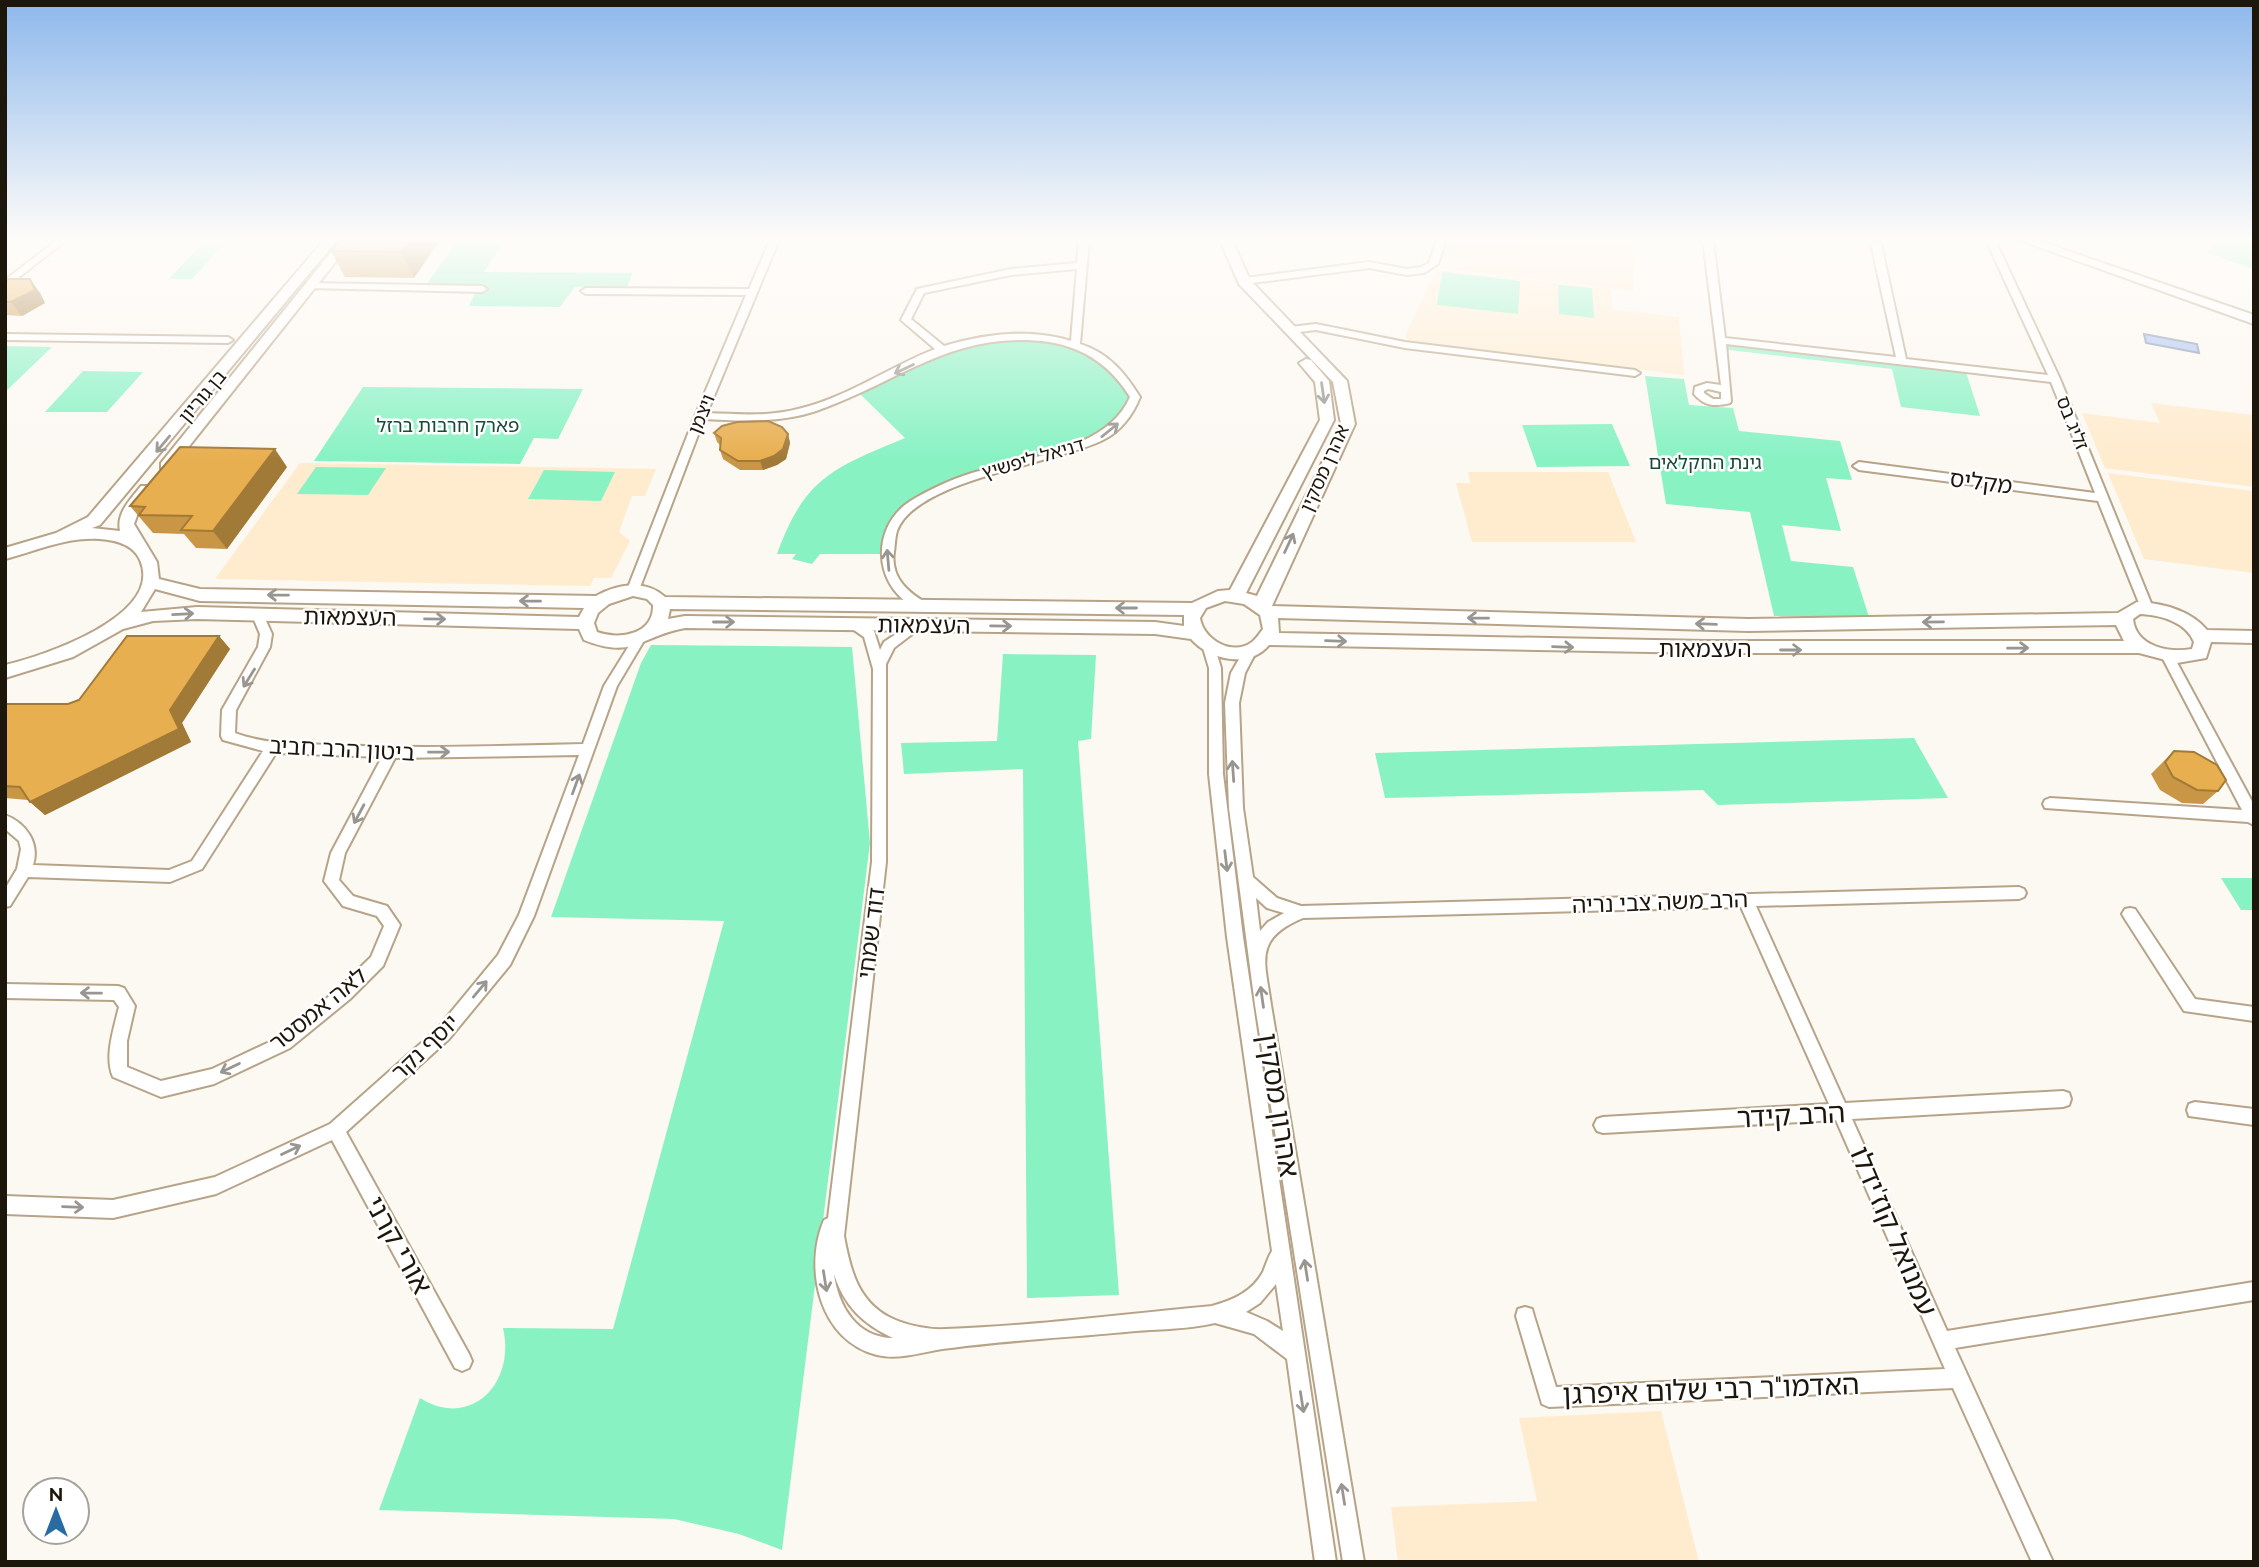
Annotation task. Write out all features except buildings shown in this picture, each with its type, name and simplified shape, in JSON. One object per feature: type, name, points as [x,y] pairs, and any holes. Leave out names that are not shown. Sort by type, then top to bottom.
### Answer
[{"type":"main road","name":"בן גוריון","points":[[62,537],[94,521],[269,313]]},
{"type":"main road","name":"אהרן מסקין","points":[[1236,595],[1327,420],[1322,381],[1259,313]]},
{"type":"main road","name":"אהרן מסקין","points":[[1265,609],[1348,424],[1340,381],[1274,313]]},
{"type":"main road","points":[[2234,313],[2254,320]]},
{"type":"main road","points":[[5,554],[62,537],[93,534],[120,537],[139,546],[150,562],[150,582],[138,603],[117,625],[84,646],[46,663],[6,672]]},
{"type":"main road","name":"העצמאות","points":[[150,582],[200,595],[598,602]]},
{"type":"main road","points":[[633,590],[651,593],[662,603],[662,619],[656,627],[639,639],[607,644],[590,636],[585,623],[598,602],[614,594],[633,590]]},
{"type":"main road","points":[[1236,595],[1265,609],[1272,630],[1268,639],[1251,650],[1234,653],[1209,648],[1192,633],[1190,625],[1194,609],[1212,598],[1236,595]]},
{"type":"main road","name":"העצמאות","points":[[662,603],[1194,609]]},
{"type":"main road","points":[[2147,608],[2174,614],[2200,636],[2204,646],[2200,653],[2192,657],[2168,657],[2143,647],[2126,631],[2124,620],[2129,611],[2147,608]]},
{"type":"main road","name":"העצמאות","points":[[1265,609],[1748,625],[2124,620]]},
{"type":"main road","name":"העצמאות","points":[[117,625],[153,615],[585,623]]},
{"type":"main road","name":"העצמאות","points":[[656,627],[685,622],[850,623],[1155,628],[1192,633]]},
{"type":"main road","points":[[2200,636],[2254,637]]},
{"type":"main road","name":"העצמאות","points":[[1268,639],[1670,649],[2143,647]]},
{"type":"street","name":"בן גוריון","points":[[139,546],[126,533],[125,523],[130,511],[288,313]]},
{"type":"street","name":"ויצמן","points":[[633,590],[743,313]]},
{"type":"street","points":[[909,313],[906,320],[942,350]]},
{"type":"street","points":[[1076,343],[1078,313]]},
{"type":"street","points":[[1717,313],[1725,389]]},
{"type":"street","points":[[1891,313],[1902,362]]},
{"type":"street","name":"זליג בס","points":[[2025,313],[2055,379],[2147,608]]},
{"type":"street","points":[[1290,330],[1316,327],[1405,345],[1635,373]]},
{"type":"street","points":[[5,337],[228,340]]},
{"type":"street","name":"דניאל ליפשיץ","points":[[700,416],[771,417],[810,410],[942,350],[982,340],[1027,339],[1076,343],[1109,362],[1123,377],[1135,397],[1127,413],[1100,438],[1069,451],[997,468],[949,484],[912,507],[895,525],[887,542],[890,581],[903,596],[927,608]]},
{"type":"street","points":[[1720,340],[2055,379]]},
{"type":"street","name":"מקליס","points":[[1859,466],[2104,498]]},
{"type":"street","name":"ביטון הרב חביב","points":[[258,615],[266,634],[264,647],[229,710],[228,736],[273,747],[391,753],[589,749]]},
{"type":"street","name":"דוד שמחי","points":[[850,623],[863,629],[872,639],[879,675],[881,814],[878,876],[839,1190],[824,1264],[828,1298],[839,1318],[852,1333],[878,1345],[911,1345],[945,1339],[1212,1315],[1239,1308],[1263,1290],[1272,1276],[1279,1251]]},
{"type":"street","name":"דוד שמחי","points":[[879,675],[883,653],[889,645],[918,625]]},
{"type":"street","name":"יוסף נקר","points":[[5,1205],[113,1209],[216,1185],[336,1129],[443,1034],[504,960],[526,916],[611,686],[639,639]]},
{"type":"street","name":"אהרון מסקין","points":[[1209,648],[1215,668],[1213,739],[1223,836],[1279,1251],[1326,1562]]},
{"type":"street","name":"אהרון מסקין","points":[[1251,650],[1238,673],[1231,718],[1233,775],[1257,955],[1354,1562]]},
{"type":"street","points":[[2168,657],[2253,817]]},
{"type":"street","points":[[27,871],[170,876],[188,870],[197,864],[273,747]]},
{"type":"street","name":"לאה אמסטר","points":[[5,991],[118,993],[127,1006],[119,1041],[119,1072],[161,1089],[214,1076],[284,1042],[344,994],[377,961],[393,925],[382,911],[348,901],[331,881],[338,853],[391,753]]},
{"type":"street","points":[[2050,804],[2253,817]]},
{"type":"street","points":[[5,821],[20,829],[28,845],[27,871],[5,901]]},
{"type":"street","name":"הרב משה צבי נריה","points":[[1247,881],[1272,903],[1301,912],[2020,893]]},
{"type":"street","name":"עמנואל קוז'ידלו","points":[[1745,899],[1843,1113],[1957,1378],[2043,1562]]},
{"type":"street","name":"הרב משה צבי נריה","points":[[1257,955],[1262,938],[1270,929],[1301,912]]},
{"type":"street","points":[[2130,914],[2190,1006],[2254,1014]]},
{"type":"street","name":"הרב קידר","points":[[1603,1125],[2063,1099]]},
{"type":"street","points":[[2195,1110],[2254,1117]]},
{"type":"street","name":"אורי קרני","points":[[336,1129],[462,1361]]},
{"type":"street","points":[[1941,1341],[2254,1291]]},
{"type":"street","name":"דוד שמחי","points":[[1212,1315],[1244,1319],[1264,1327],[1294,1353]]},
{"type":"street","name":"האדמו\"ר רבי שלום איפרגן","points":[[1525,1316],[1549,1397],[1957,1378]]},
{"type":"shaded area","points":[[1416,313],[1647,313],[1679,317],[1684,375],[1408,341],[1405,336]]},
{"type":"shaded area","points":[[2151,403],[2254,415],[2254,487],[2105,468],[2082,413],[2160,423]]},
{"type":"shaded area","points":[[300,463],[656,469],[645,496],[632,496],[619,532],[630,541],[611,578],[594,578],[590,586],[215,579]]},
{"type":"shaded area","points":[[1468,472],[1608,472],[1636,542],[1472,542],[1456,483],[1470,483]]},
{"type":"shaded area","points":[[2108,473],[2254,491],[2254,573],[2144,559]]},
{"type":"shaded area","points":[[1661,1411],[1699,1562],[1398,1562],[1391,1507],[1537,1501],[1519,1418]]},
{"type":"green space","points":[[1594,313],[1594,318],[1559,314]]},
{"type":"green space","points":[[1027,339],[1052,340],[1093,352],[1135,397],[1100,438],[949,484],[912,507],[895,525],[887,554],[820,554],[812,564],[792,559],[796,554],[777,554],[799,508],[824,478],[859,458],[905,438],[856,390],[962,344]]},
{"type":"green space","points":[[1720,340],[1965,369],[1980,416],[1901,407],[1892,369],[1721,349]]},
{"type":"green space","points":[[5,346],[52,347],[5,392]]},
{"type":"green space","points":[[83,371],[143,372],[107,412],[45,412]]},
{"type":"green space","name":"גינת החקלאים","points":[[1645,376],[1684,379],[1689,405],[1733,408],[1739,431],[1840,441],[1852,480],[1826,478],[1841,531],[1782,525],[1791,561],[1853,567],[1869,617],[1774,616],[1750,512],[1666,504]]},
{"type":"green space","name":"פארק חרבות ברזל","points":[[363,387],[583,389],[558,439],[534,438],[520,464],[314,461]]},
{"type":"green space","points":[[1612,424],[1630,466],[1537,467],[1522,425]]},
{"type":"green space","points":[[316,467],[386,468],[368,495],[297,494]]},
{"type":"green space","points":[[544,470],[615,472],[601,501],[528,499]]},
{"type":"green space","points":[[651,645],[852,647],[870,843],[782,1550],[739,1534],[674,1519],[379,1510],[420,1398],[439,1406],[456,1408],[472,1404],[486,1396],[503,1367],[503,1328],[613,1329],[724,921],[551,917],[641,663]]},
{"type":"green space","points":[[1003,654],[1096,655],[1091,739],[1078,741],[1119,1295],[1027,1298],[1023,769],[904,774],[901,743],[997,741]]},
{"type":"green space","points":[[1914,738],[1948,798],[1718,805],[1703,790],[1385,798],[1375,753]]},
{"type":"green space","points":[[2221,878],[2254,878],[2254,910],[2241,910]]},
{"type":"water","points":[[2144,334],[2197,344],[2199,353],[2146,343]]}]
